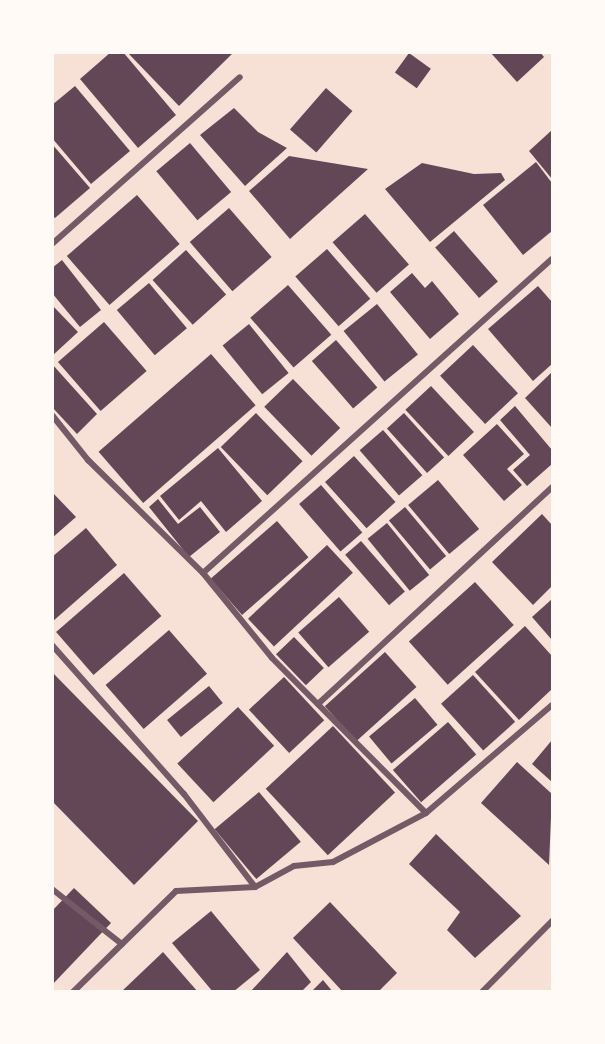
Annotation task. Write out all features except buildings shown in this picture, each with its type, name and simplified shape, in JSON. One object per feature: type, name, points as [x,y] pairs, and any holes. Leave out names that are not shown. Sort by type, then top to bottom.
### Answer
[{"type":"street","points":[[52,244],[240,77]]},
{"type":"street","points":[[203,573],[552,259]]},
{"type":"street","points":[[52,415],[88,460],[203,573],[272,658],[426,813]]},
{"type":"street","points":[[318,704],[552,487]]},
{"type":"street","points":[[52,645],[184,794],[255,887]]},
{"type":"street","points":[[73,992],[176,891],[255,887],[294,867],[333,862],[426,813],[552,705]]},
{"type":"street","points":[[52,890],[122,944]]},
{"type":"street","points":[[482,992],[552,921]]}]
